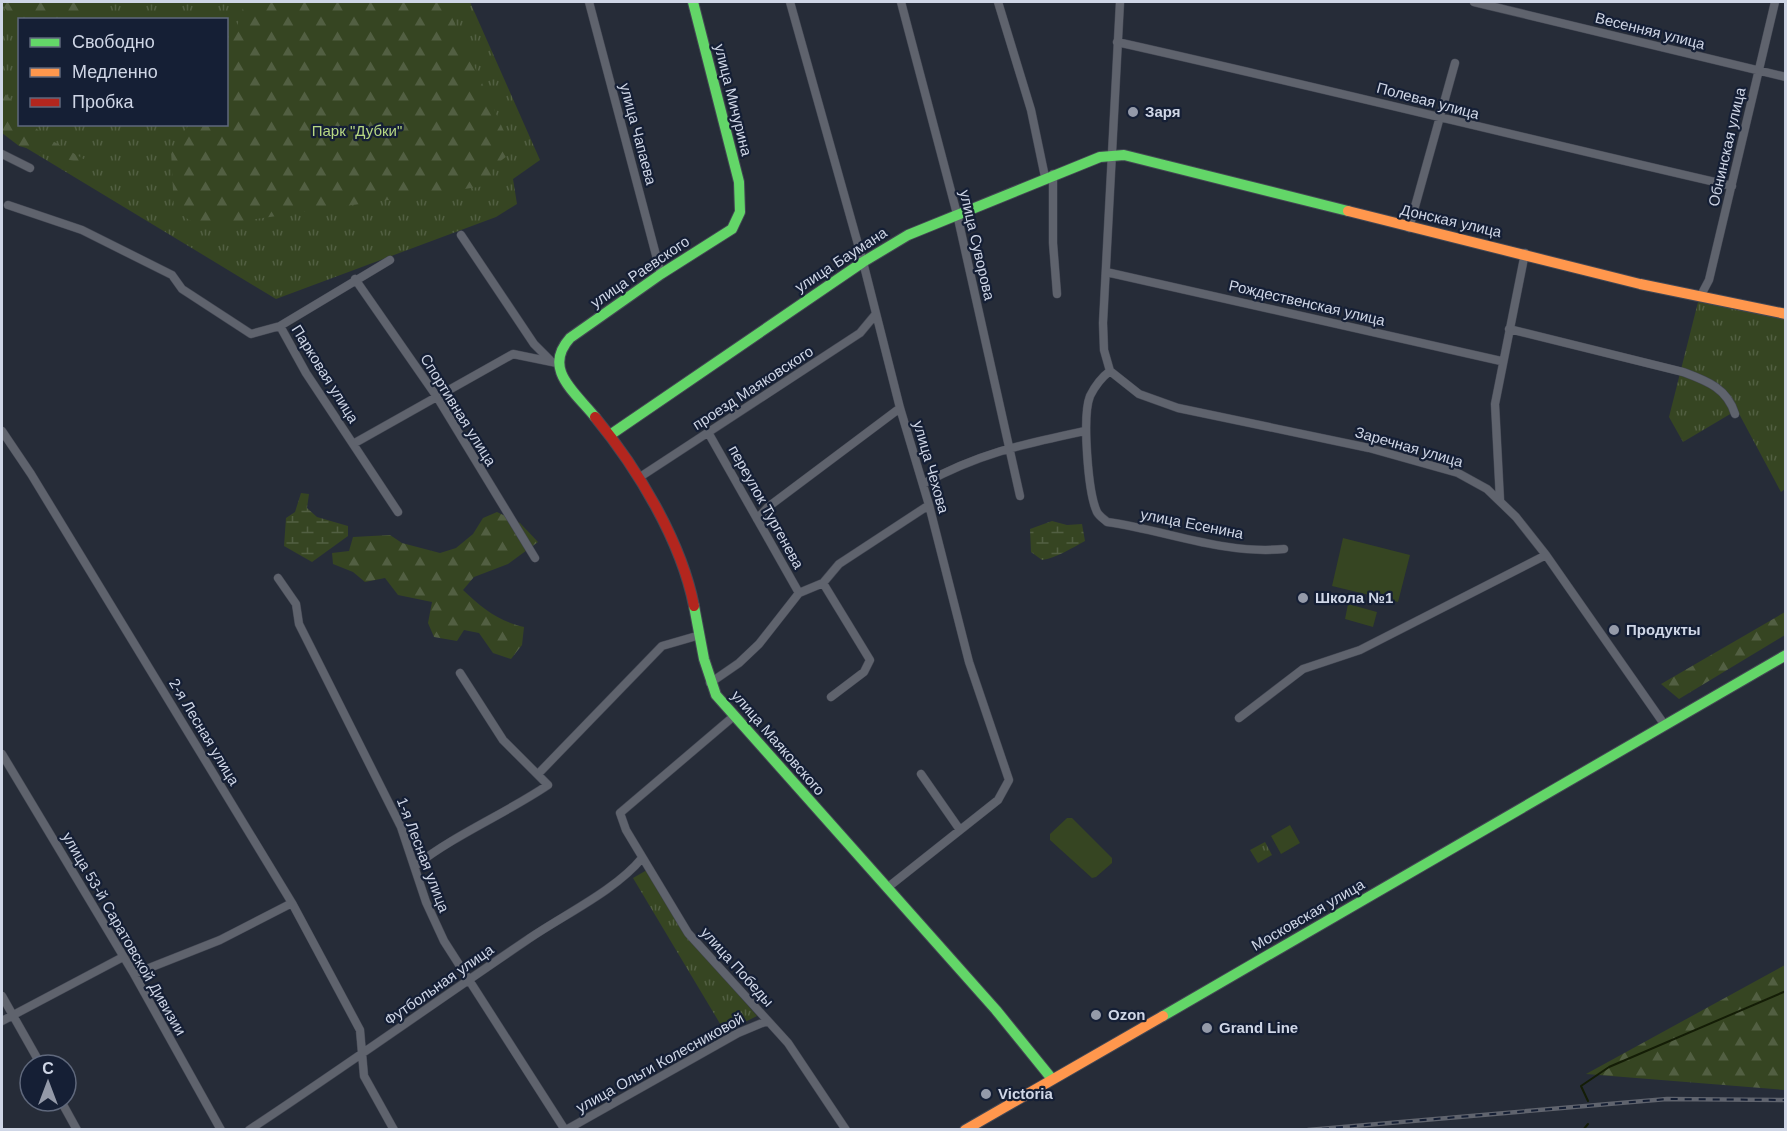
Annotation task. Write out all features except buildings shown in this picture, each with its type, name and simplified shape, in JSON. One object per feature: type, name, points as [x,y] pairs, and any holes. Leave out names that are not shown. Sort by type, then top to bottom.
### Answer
[{"type":"street","name":"улица Чапаева","points":[[589,2],[661,274]]},
{"type":"street","name":"улица Мичурина","points":[[693,2],[739,182],[742,207]]},
{"type":"street","name":"улица Чехова","points":[[790,2],[863,262],[900,408],[929,505],[969,662],[1009,780],[998,800],[887,888]]},
{"type":"street","name":"улица Суворова","points":[[901,2],[957,214],[1020,496]]},
{"type":"street","points":[[998,2],[1049,176],[1057,294]]},
{"type":"street","points":[[923,484],[965,461],[1009,447],[1086,431],[1090,397],[1102,377],[1110,371],[1104,350],[1106,272],[1120,2]]},
{"type":"street","name":"Весенняя улица","points":[[1474,2],[1785,77]]},
{"type":"street","name":"Обнинская улица","points":[[1700,297],[1710,280],[1775,2]]},
{"type":"street","name":"Полевая улица","points":[[1117,42],[1412,109],[1440,118],[1732,186]]},
{"type":"street","points":[[1409,228],[1440,118],[1445,92],[1455,63]]},
{"type":"street","points":[[2,154],[30,168]]},
{"type":"street","name":"Донская улица","points":[[1112,155],[1124,154],[1409,228],[1525,253],[1700,297],[1785,314]]},
{"type":"street","name":"улица Баумана","points":[[610,435],[863,262],[908,235],[1049,176],[1100,157],[1112,155]]},
{"type":"street","name":"Парковая улица","points":[[8,205],[82,230],[172,275],[183,289],[251,334],[280,326],[306,373],[398,512]]},
{"type":"street","name":"улица Раевского","points":[[557,363],[561,348],[570,338],[661,274],[732,229],[740,218],[742,207]]},
{"type":"street","name":"улица Маяковского","points":[[461,235],[534,344],[543,356],[557,363],[562,376],[610,435],[640,477],[690,586],[710,683],[734,716],[1002,1017],[1052,1079]]},
{"type":"street","points":[[1500,500],[1495,404],[1525,253]]},
{"type":"street","points":[[280,326],[390,260]]},
{"type":"street","name":"Рождественская улица","points":[[1106,272],[1502,360]]},
{"type":"street","name":"Спортивная улица","points":[[355,279],[437,397],[535,558]]},
{"type":"street","name":"проезд Маяковского","points":[[640,477],[709,434],[860,333],[875,315]]},
{"type":"street","points":[[1509,330],[1691,375],[1707,381],[1730,398],[1735,414]]},
{"type":"street","points":[[353,444],[513,354],[557,363]]},
{"type":"street","name":"Заречная улица","points":[[1110,371],[1139,394],[1178,408],[1369,448],[1458,473],[1500,500],[1546,555],[1664,724]]},
{"type":"street","points":[[757,519],[768,507],[900,408]]},
{"type":"street","name":"улица Есенина","points":[[1086,431],[1094,501],[1098,514],[1107,522],[1261,551],[1284,549]]},
{"type":"street","name":"2-я Лесная улица","points":[[2,433],[31,474],[292,903],[360,1030],[364,1076],[394,1130]]},
{"type":"street","name":"переулок Тургенева","points":[[709,434],[799,593]]},
{"type":"street","points":[[710,683],[739,663],[759,644],[799,593],[823,583],[839,564],[929,505]]},
{"type":"street","points":[[1239,718],[1303,669],[1360,650],[1546,555]]},
{"type":"street","name":"1-я Лесная улица","points":[[278,578],[296,604],[299,624],[401,827],[426,902],[444,941],[566,1130]]},
{"type":"street","points":[[823,583],[870,660],[864,672],[831,697]]},
{"type":"street","points":[[538,774],[662,646],[700,634]]},
{"type":"street","name":"Московская улица","points":[[965,1130],[1785,655]]},
{"type":"street","points":[[415,866],[456,838],[508,812],[548,785],[503,740],[460,673]]},
{"type":"street","name":"улица Победы","points":[[734,716],[620,813],[642,858],[688,933],[788,1043],[846,1130]]},
{"type":"street","name":"улица 53-й Саратовской Дивизии","points":[[2,754],[134,975],[221,1130]]},
{"type":"street","points":[[921,774],[960,830]]},
{"type":"street","name":"Футбольная улица","points":[[249,1130],[362,1056],[470,979],[609,887],[642,858]]},
{"type":"street","points":[[134,975],[220,940],[292,903]]},
{"type":"street","points":[[2,1021],[123,957]]},
{"type":"street","points":[[2,996],[34,1053]]},
{"type":"street","name":"улица Ольги Колесниковой","points":[[566,1130],[738,1033],[767,1021]]},
{"type":"street","points":[[68,1113],[77,1130]]},
{"type":"green space","name":"Парк \"Дубки\"","points":[[2,2],[470,2],[540,160],[513,179],[517,204],[496,217],[276,299],[23,146],[2,126]]},
{"type":"green space","points":[[2,2],[93,2],[84,18],[18,18],[18,22],[2,5]]},
{"type":"green space","points":[[245,2],[445,2],[513,151],[492,168],[492,185],[200,227],[174,210],[171,150],[188,126],[228,126],[228,53]]},
{"type":"green space","points":[[2,90],[18,108],[18,126],[34,126],[44,136],[99,168],[19,146],[2,133]]},
{"type":"green space","points":[[1698,302],[1785,318],[1785,489],[1781,492],[1737,410],[1683,442],[1669,417]]},
{"type":"green space","points":[[301,493],[309,494],[307,508],[317,517],[348,526],[348,536],[312,562],[284,546],[286,518],[295,512]]},
{"type":"green space","points":[[497,512],[520,523],[538,542],[508,564],[474,577],[463,590],[491,613],[524,627],[522,645],[511,659],[493,653],[479,633],[464,630],[457,641],[434,637],[428,623],[432,602],[398,595],[385,578],[365,582],[353,572],[333,564],[332,553],[349,551],[353,537],[390,535],[402,543],[440,553],[456,548],[473,534],[483,518]]},
{"type":"green space","points":[[1052,521],[1067,525],[1082,524],[1085,541],[1058,555],[1042,560],[1031,552],[1030,529]]},
{"type":"green space","points":[[1343,538],[1410,555],[1398,602],[1332,586]]},
{"type":"green space","points":[[1348,604],[1377,612],[1373,627],[1345,619]]},
{"type":"green space","points":[[1785,612],[1785,635],[1679,699],[1661,684]]},
{"type":"green space","points":[[1067,818],[1072,818],[1112,858],[1112,863],[1096,877],[1092,878],[1050,840],[1050,834]]},
{"type":"green space","points":[[1290,825],[1300,843],[1281,854],[1271,836]]},
{"type":"green space","points":[[1265,842],[1272,855],[1258,863],[1250,850]]},
{"type":"green space","points":[[647,870],[687,936],[757,1016],[725,1032],[633,878]]},
{"type":"green space","points":[[1785,965],[1785,1090],[1586,1074]]},
{"type":"waterway","points":[[1588,1101],[1581,1086],[1609,1067],[1786,991]]},
{"type":"waterway","points":[[1583,1130],[1588,1124]]},
{"type":"railway","points":[[1308,1130],[1667,1099],[1786,1100]]},
{"type":"traffic: fast","points":[[595,417],[564,380],[559,360],[562,349],[570,338],[661,274],[732,229],[740,212],[739,182],[693,2]]},
{"type":"traffic: fast","points":[[610,435],[863,262],[908,235],[1100,157],[1124,155],[1348,211]]},
{"type":"traffic: fast","points":[[694,606],[704,659],[716,695],[996,1010],[1052,1079]]},
{"type":"traffic: fast","points":[[1163,1016],[1786,655]]},
{"type":"traffic: slow","points":[[1348,211],[1640,284],[1786,314]]},
{"type":"traffic: slow","points":[[965,1130],[1163,1016]]},
{"type":"traffic: jam","points":[[595,417],[626,459],[655,506],[679,556],[694,606]]},
{"type":"place","name":"Заря","points":[[1133,112]]},
{"type":"place","name":"Школа №1","points":[[1303,598]]},
{"type":"place","name":"Продукты","points":[[1614,630]]},
{"type":"place","name":"Ozon","points":[[1096,1015]]},
{"type":"place","name":"Grand Line","points":[[1207,1028]]},
{"type":"place","name":"Victoria","points":[[986,1094]]}]
